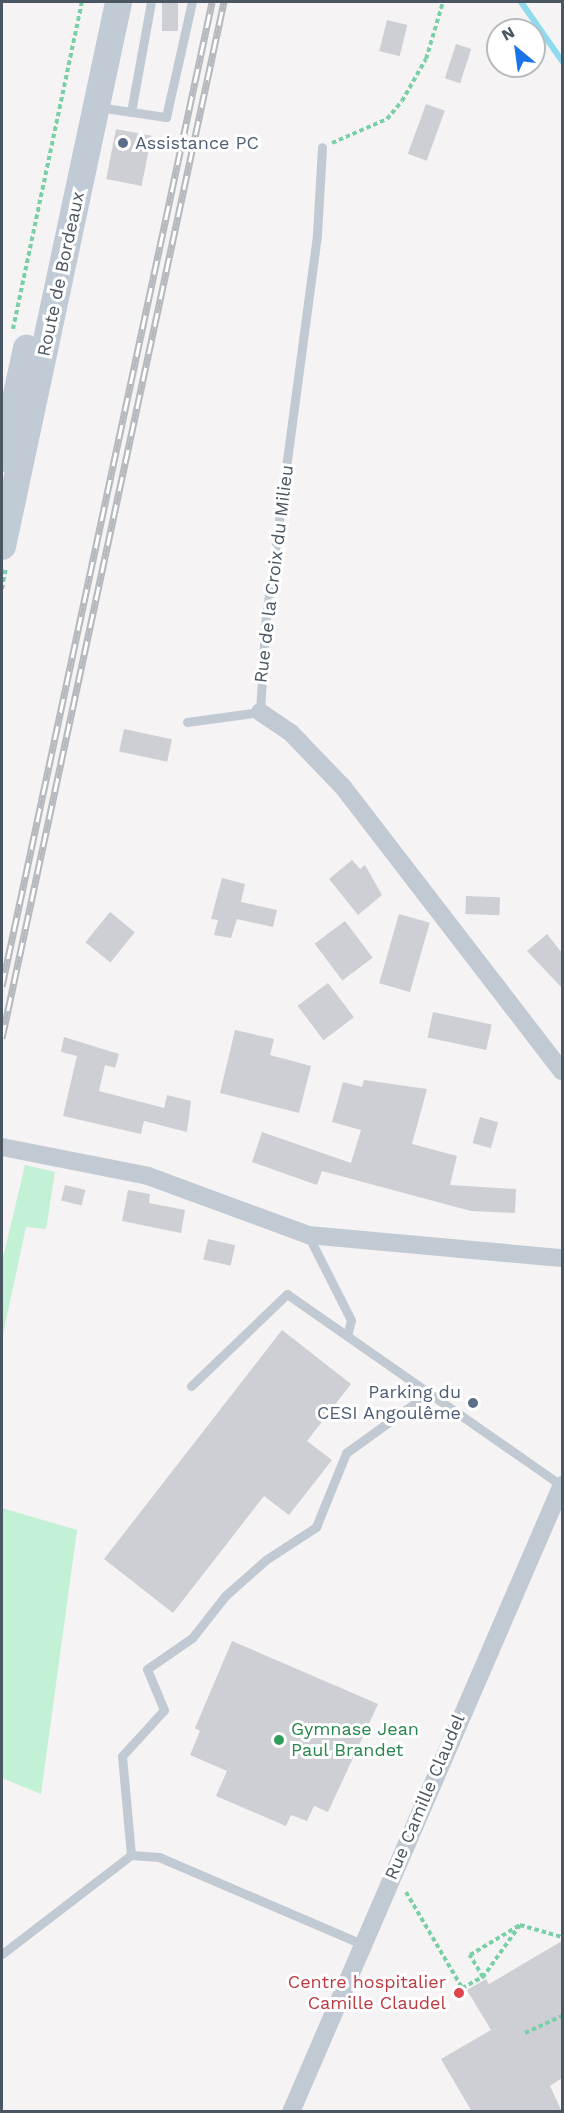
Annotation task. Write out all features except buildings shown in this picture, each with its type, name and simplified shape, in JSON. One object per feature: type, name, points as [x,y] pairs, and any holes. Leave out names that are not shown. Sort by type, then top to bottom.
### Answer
[{"type":"main road","name":"Route de Bordeaux","points":[[2,458],[103,2]]},
{"type":"main road","name":"Route de Bordeaux","points":[[2,546],[118,2]]},
{"type":"street","points":[[260,712],[291,732],[343,787],[562,1071]]},
{"type":"street","points":[[2,1147],[148,1176],[308,1234],[562,1258]]},
{"type":"street","name":"Rue Camille Claudel","points":[[291,2112],[393,1871],[562,1485]]},
{"type":"lane","points":[[131,112],[151,2]]},
{"type":"lane","points":[[96,107],[166,117],[192,2]]},
{"type":"lane","name":"Rue de la Croix du Milieu","points":[[260,712],[265,625],[317,234],[322,147]]},
{"type":"lane","points":[[187,722],[260,712]]},
{"type":"lane","points":[[308,1234],[351,1320],[347,1336]]},
{"type":"lane","points":[[191,1386],[287,1294],[562,1485]]},
{"type":"lane","points":[[131,1855],[122,1756],[164,1710],[147,1669],[192,1638],[225,1596],[267,1560],[316,1527],[346,1453],[429,1393]]},
{"type":"lane","points":[[2,1954],[131,1855],[159,1857],[362,1944]]},
{"type":"path","points":[[10,343],[82,2]]},
{"type":"path","points":[[322,147],[387,118],[402,101],[426,59],[443,2]]},
{"type":"path","points":[[393,1871],[462,1988],[483,1977],[520,1925]]},
{"type":"path","points":[[483,1977],[470,1955],[520,1925],[562,1937]]},
{"type":"path","points":[[525,2032],[562,2016]]},
{"type":"green space","points":[[25,1165],[55,1172],[46,1229],[26,1227],[2,1339],[2,1262]]},
{"type":"green space","points":[[2,1508],[77,1530],[41,1794],[2,1778]]},
{"type":"waterway","points":[[521,2],[562,61]]},
{"type":"railway","points":[[2,986],[212,2]]},
{"type":"railway","points":[[2,1038],[224,2]]},
{"type":"place","name":"Assistance PC","points":[[123,143]]},
{"type":"place","name":"Parking du CESI Angoulême","points":[[473,1403]]},
{"type":"place","name":"Gymnase Jean Paul Brandet","points":[[279,1740]]},
{"type":"place","name":"Centre hospitalier Camille Claudel","points":[[459,1993]]}]
